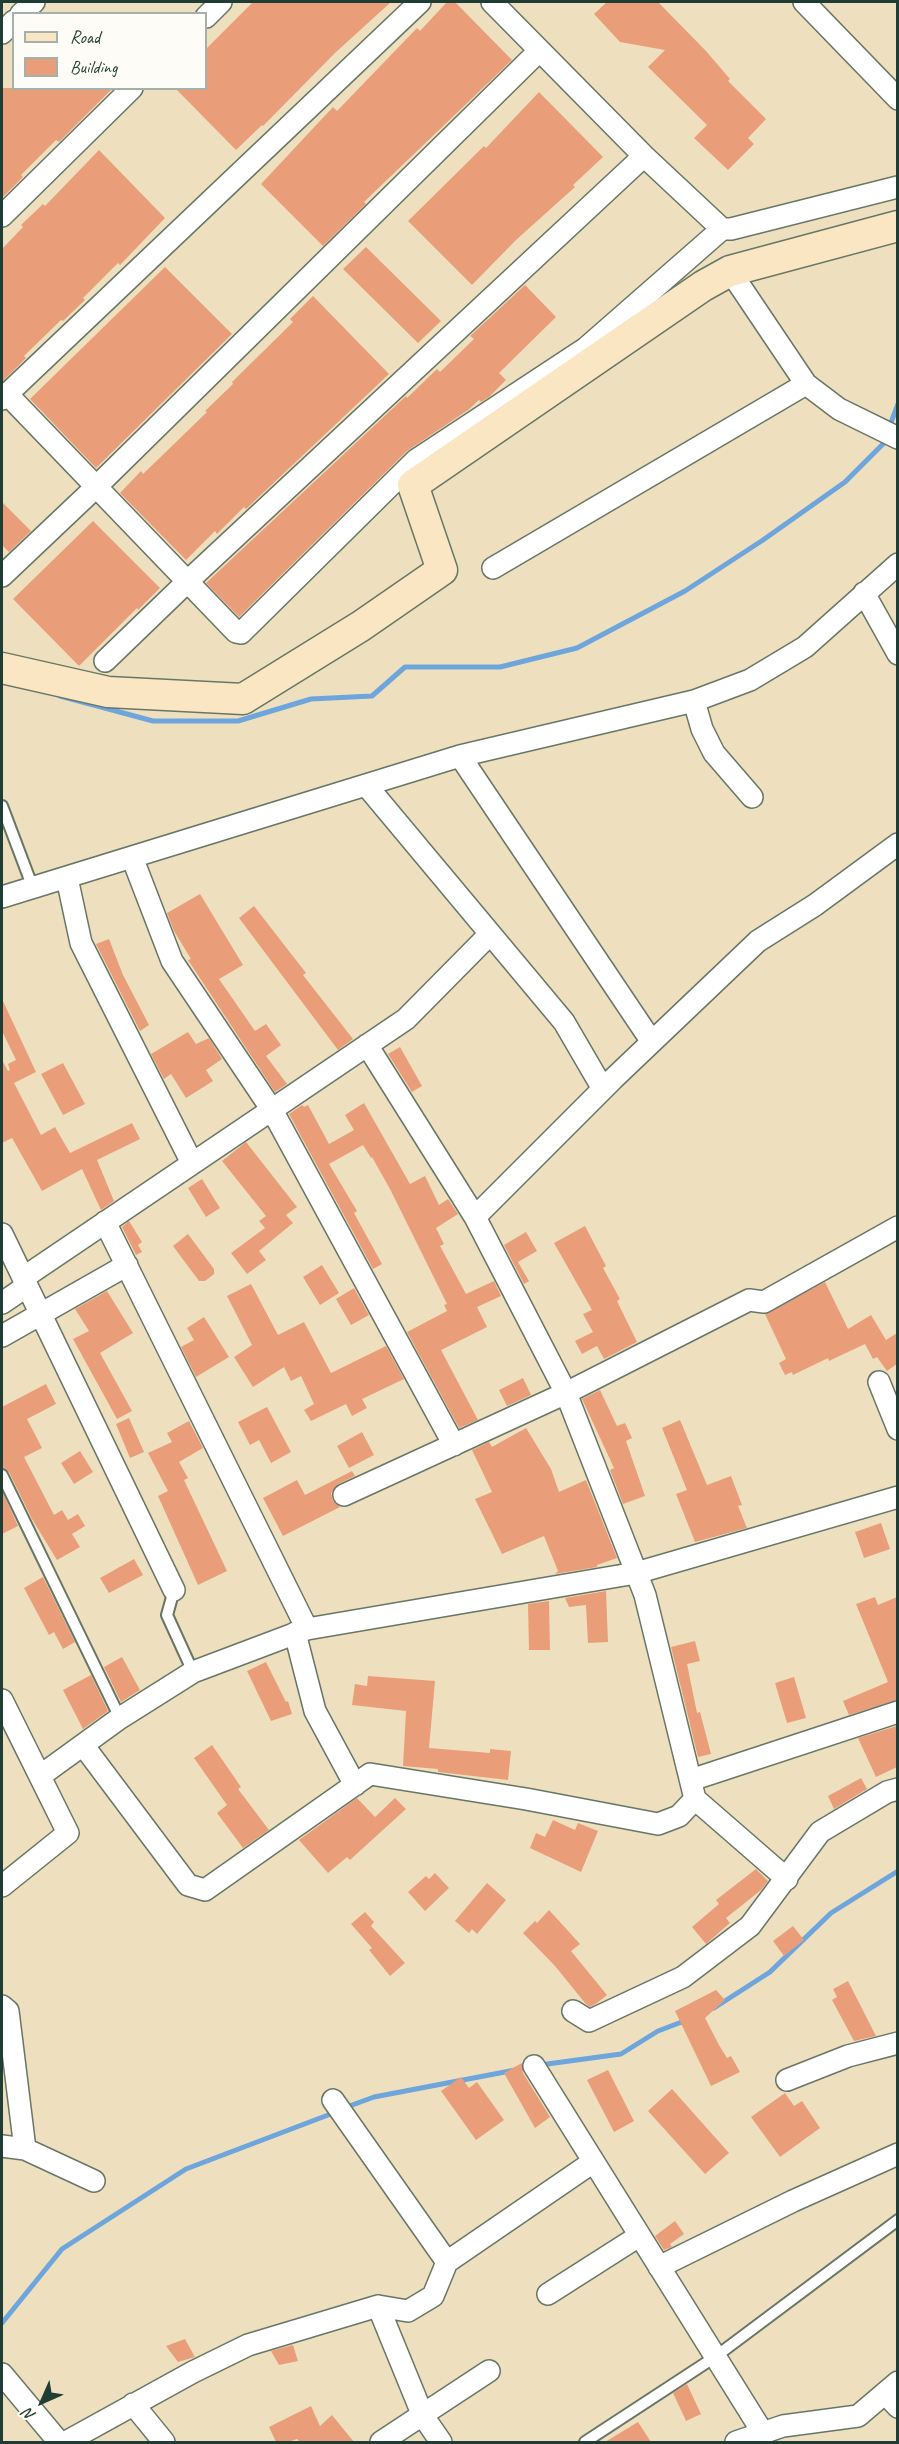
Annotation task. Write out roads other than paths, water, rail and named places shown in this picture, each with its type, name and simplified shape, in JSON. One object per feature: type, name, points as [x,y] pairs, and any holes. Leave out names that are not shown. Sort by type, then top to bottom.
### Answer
[{"type":"street","points":[[207,16],[221,2]]},
{"type":"street","points":[[420,2],[4,396],[96,487],[236,632],[246,631],[416,460],[586,348],[723,229],[731,229],[897,187]]},
{"type":"street","points":[[492,2],[644,156],[723,229]]},
{"type":"street","points":[[804,2],[897,99]]},
{"type":"street","points":[[2,576],[96,487],[539,51]]},
{"type":"street","points":[[2,216],[130,90]]},
{"type":"street","points":[[105,661],[644,156]]},
{"type":"street","points":[[2,668],[108,692],[243,699],[361,626],[442,570],[413,485],[703,286],[730,271],[897,226]]},
{"type":"street","points":[[730,271],[806,384],[839,409],[897,438]]},
{"type":"street","points":[[493,568],[806,384]]},
{"type":"street","points":[[2,897],[460,756],[694,701],[750,680],[805,647],[897,564]]},
{"type":"street","points":[[864,593],[897,654]]},
{"type":"street","points":[[694,701],[702,729],[714,753],[752,797]]},
{"type":"street","points":[[460,756],[652,1042]]},
{"type":"street","points":[[366,785],[564,1022],[603,1089]]},
{"type":"street","points":[[475,1217],[603,1089],[758,941],[815,905],[897,844]]},
{"type":"street","points":[[132,857],[172,961],[272,1110],[454,1445]]},
{"type":"street","points":[[67,878],[81,943],[192,1163]]},
{"type":"street","points":[[2,1303],[25,1282],[105,1222],[406,1018],[490,934]]},
{"type":"street","points":[[368,1045],[475,1217],[566,1393],[645,1595],[693,1789],[787,1879]]},
{"type":"street","points":[[105,1222],[301,1631],[315,1711],[355,1785]]},
{"type":"street","points":[[344,1495],[566,1393],[749,1300],[764,1302],[897,1227]]},
{"type":"street","points":[[2,1234],[174,1590]]},
{"type":"street","points":[[2,1336],[127,1265]]},
{"type":"street","points":[[879,1382],[897,1429]]},
{"type":"street","points":[[39,1776],[120,1718],[193,1672],[301,1631],[636,1573],[897,1497]]},
{"type":"street","points":[[2,1700],[68,1833],[2,1886]]},
{"type":"street","points":[[83,1745],[188,1885],[205,1890],[370,1774],[526,1799],[658,1824],[679,1816],[693,1789],[897,1712]]},
{"type":"street","points":[[573,2011],[589,2021],[683,1977],[750,1926],[820,1832],[887,1792],[897,1789]]},
{"type":"street","points":[[2,2006],[8,2011],[25,2149]]},
{"type":"street","points":[[787,2080],[848,2056],[897,2043]]},
{"type":"street","points":[[534,2066],[763,2433]]},
{"type":"street","points":[[333,2100],[447,2262]]},
{"type":"street","points":[[2,2146],[25,2149],[94,2181]]},
{"type":"street","points":[[659,2267],[793,2201],[897,2154]]},
{"type":"street","points":[[66,2442],[248,2344],[378,2306],[408,2312],[433,2296],[447,2262],[593,2162]]},
{"type":"street","points":[[548,2294],[639,2236]]},
{"type":"street","points":[[378,2306],[423,2416],[441,2442]]},
{"type":"street","points":[[381,2442],[489,2371]]},
{"type":"street","points":[[2,2374],[59,2442]]},
{"type":"street","points":[[736,2442],[783,2426],[858,2416],[893,2394]]},
{"type":"street","points":[[133,2404],[164,2442]]},
{"type":"lane","points":[[2,806],[33,888]]},
{"type":"lane","points":[[2,1475],[120,1718]]},
{"type":"lane","points":[[174,1590],[167,1615],[193,1672]]},
{"type":"lane","points":[[585,2442],[715,2357],[897,2220]]},
{"type":"waterway","points":[[889,428],[898,404]]},
{"type":"waterway","points":[[60,696],[153,721],[238,721],[311,699],[372,696],[405,667],[500,667],[577,648],[685,591],[763,540],[845,482],[884,443],[886,436]]},
{"type":"waterway","points":[[714,2008],[770,1972],[831,1913],[898,1871]]},
{"type":"waterway","points":[[540,2065],[621,2054],[658,2031],[687,2020]]},
{"type":"waterway","points":[[344,2108],[374,2097],[531,2067]]},
{"type":"waterway","points":[[2,2323],[62,2249],[186,2169],[336,2112]]}]
